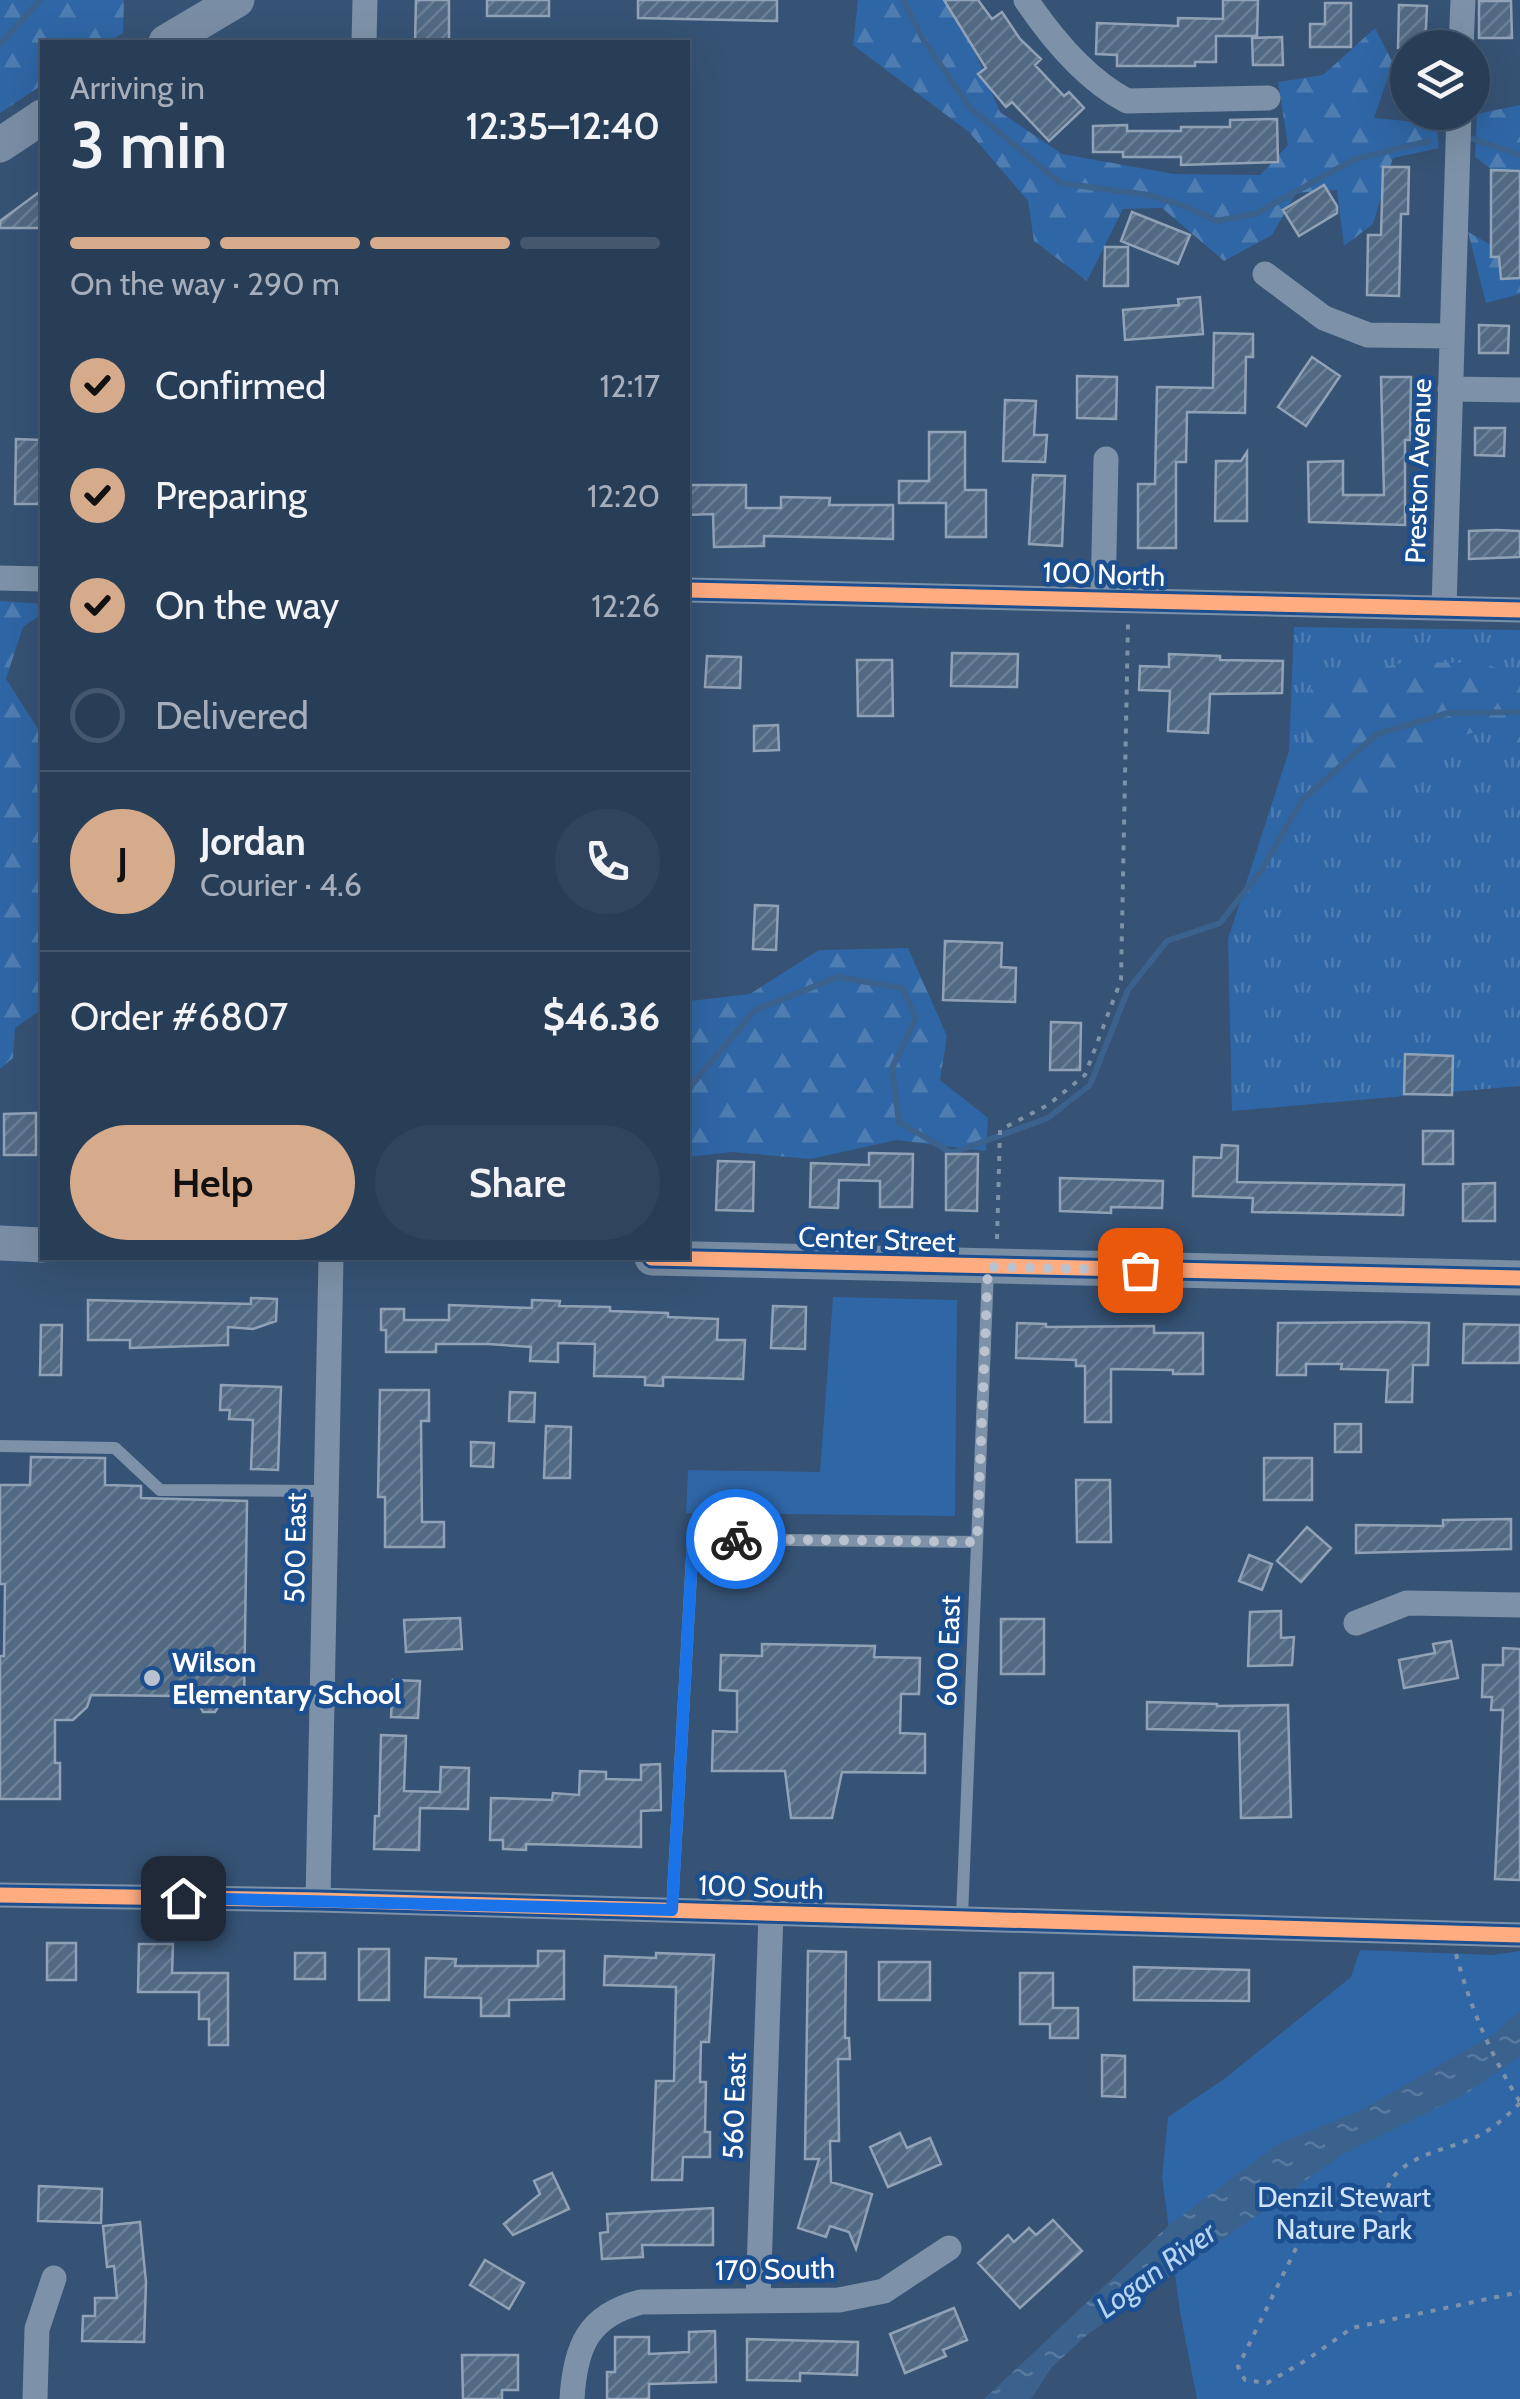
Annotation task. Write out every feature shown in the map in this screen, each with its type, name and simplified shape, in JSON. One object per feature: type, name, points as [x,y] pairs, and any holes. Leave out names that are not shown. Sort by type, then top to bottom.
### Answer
[{"type":"street","points":[[169,40],[237,0]]},
{"type":"street","points":[[364,40],[365,0]]},
{"type":"street","points":[[1026,0],[1106,90],[1127,101],[1268,98]]},
{"type":"street","points":[[1462,30],[1463,0]]},
{"type":"street","points":[[0,145],[40,117]]},
{"type":"street","name":"Preston Avenue","points":[[1444,608],[1458,130]]},
{"type":"street","points":[[1264,274],[1324,318],[1368,334],[1451,336]]},
{"type":"street","points":[[1450,389],[1520,390]]},
{"type":"street","points":[[1104,598],[1106,459]]},
{"type":"street","points":[[0,578],[40,579]]},
{"type":"street","name":"100 North","points":[[690,590],[1520,610]]},
{"type":"street","points":[[0,1244],[40,1244]]},
{"type":"street","name":"Center Street","points":[[690,1257],[993,1253],[1520,1278]]},
{"type":"street","name":"500 East","points":[[318,1900],[331,1260]]},
{"type":"street","points":[[1356,1623],[1407,1602],[1520,1605]]},
{"type":"street","name":"100 South","points":[[0,1895],[318,1900],[1520,1935]]},
{"type":"street","name":"560 East","points":[[758,2300],[771,1913]]},
{"type":"street","name":"170 South","points":[[572,2399],[576,2360],[595,2323],[614,2308],[641,2302],[840,2300],[884,2290],[948,2248]]},
{"type":"street","points":[[35,2399],[37,2329],[54,2278]]},
{"type":"lane","name":"600 East","points":[[962,1917],[993,1253]]},
{"type":"lane","points":[[0,1446],[116,1448],[160,1490],[326,1490]]},
{"type":"lane","points":[[672,1910],[693,1539],[977,1542]]},
{"type":"path","points":[[993,1253],[1000,1130],[1048,1105],[1085,1075],[1121,980],[1128,624]]},
{"type":"path","points":[[1450,1935],[1469,2002],[1520,2103],[1500,2123],[1477,2137],[1430,2152],[1394,2176],[1376,2222],[1364,2230],[1340,2238],[1316,2231],[1301,2238],[1238,2367],[1245,2380],[1267,2383],[1352,2328],[1520,2292]]},
{"type":"green space","points":[[0,0],[124,0],[123,33],[111,40],[40,40],[40,86],[0,113]]},
{"type":"green space","points":[[858,0],[942,0],[963,23],[1000,112],[1062,154],[1174,174],[1260,175],[1288,145],[1278,82],[1323,75],[1375,28],[1390,57],[1390,72],[1374,118],[1390,120],[1390,130],[1437,130],[1439,148],[1393,158],[1373,224],[1344,246],[1337,190],[1296,193],[1272,235],[1224,261],[1162,208],[1123,209],[1087,281],[1034,241],[1028,201],[969,132],[853,45]]},
{"type":"green space","points":[[1520,105],[1520,191],[1475,157],[1476,130],[1490,130],[1490,111]]},
{"type":"green space","points":[[1468,232],[1520,261],[1520,294],[1486,303]]},
{"type":"green space","points":[[0,601],[40,604],[40,615],[23,627],[6,679],[40,732],[40,1010],[15,1028],[13,1058],[0,1069]]},
{"type":"green space","points":[[1294,627],[1520,630],[1520,1086],[1232,1111],[1228,939],[1289,751]]},
{"type":"green space","points":[[1405,662],[1483,663],[1520,676],[1520,746],[1491,728],[1429,744],[1370,805],[1314,801],[1304,716],[1317,666],[1354,675]]},
{"type":"green space","points":[[908,948],[947,1036],[940,1080],[988,1118],[986,1151],[896,1140],[811,1159],[732,1152],[690,1157],[690,1001],[750,994],[819,950]]},
{"type":"green space","points":[[833,1297],[957,1300],[955,1516],[686,1513],[688,1470],[820,1472]]},
{"type":"green space","name":"Denzil Stewart Nature Park","points":[[1360,1950],[1492,1955],[1520,1951],[1520,2399],[1197,2399],[1180,2312],[1162,2177],[1168,2117],[1224,2079],[1351,1977]]},
{"type":"water","name":"Logan River","points":[[1520,2011],[1520,2056],[1467,2093],[1343,2154],[1087,2335],[1052,2367],[1031,2399],[984,2399],[1168,2226],[1278,2144],[1363,2109],[1494,2034]]},
{"type":"building","points":[[416,0],[449,0],[449,40],[415,40]]},
{"type":"building","points":[[487,0],[549,0],[549,16],[487,16]]},
{"type":"building","points":[[638,0],[777,0],[777,21],[638,18]]},
{"type":"building","points":[[944,0],[978,0],[992,19],[1002,12],[1020,39],[1041,59],[1035,65],[1064,96],[1069,92],[1084,108],[1049,141],[1012,102],[1006,107],[978,74],[986,68]]},
{"type":"building","points":[[1223,0],[1258,0],[1257,36],[1216,36],[1216,62],[1195,62],[1195,66],[1117,66],[1117,55],[1096,54],[1097,23],[1178,26],[1178,18],[1223,19]]},
{"type":"building","points":[[1479,1],[1511,1],[1512,38],[1490,38],[1490,30],[1479,30]]},
{"type":"building","points":[[1325,3],[1351,3],[1351,47],[1310,47],[1310,24],[1325,24]]},
{"type":"building","points":[[1399,5],[1427,6],[1426,30],[1398,30]]},
{"type":"building","points":[[1282,37],[1283,65],[1253,65],[1252,38]]},
{"type":"building","points":[[1277,119],[1278,162],[1181,165],[1181,157],[1123,157],[1123,152],[1093,152],[1093,126],[1127,125],[1127,131],[1181,131],[1181,127],[1230,127],[1230,120]]},
{"type":"building","points":[[1383,167],[1409,167],[1408,214],[1401,214],[1399,296],[1367,295],[1368,235],[1381,235]]},
{"type":"building","points":[[1491,170],[1520,171],[1520,278],[1501,279],[1499,257],[1491,257]]},
{"type":"building","points":[[1324,185],[1337,213],[1299,236],[1283,210]]},
{"type":"building","points":[[40,191],[40,228],[0,228],[0,221]]},
{"type":"building","points":[[1132,212],[1190,235],[1178,264],[1121,241]]},
{"type":"building","points":[[1105,247],[1128,247],[1128,286],[1104,286]]},
{"type":"building","points":[[1200,297],[1203,334],[1125,340],[1123,310],[1179,305],[1178,299]]},
{"type":"building","points":[[1479,325],[1509,326],[1508,353],[1479,353]]},
{"type":"building","points":[[1214,333],[1253,334],[1253,357],[1246,357],[1245,413],[1187,412],[1186,462],[1176,462],[1176,548],[1138,548],[1138,484],[1155,484],[1157,387],[1213,388]]},
{"type":"building","points":[[1312,357],[1340,376],[1306,426],[1278,407]]},
{"type":"building","points":[[1077,376],[1117,377],[1116,419],[1077,418]]},
{"type":"building","points":[[1381,377],[1411,377],[1410,440],[1405,440],[1405,525],[1309,522],[1308,462],[1343,461],[1343,495],[1384,495]]},
{"type":"building","points":[[1005,400],[1036,401],[1034,435],[1047,435],[1045,462],[1003,461]]},
{"type":"building","points":[[1475,428],[1505,428],[1504,456],[1475,455]]},
{"type":"building","points":[[929,432],[965,432],[965,490],[986,490],[986,537],[946,537],[946,503],[899,503],[899,481],[929,481]]},
{"type":"building","points":[[16,439],[40,440],[40,504],[15,504]]},
{"type":"building","points":[[1247,452],[1247,521],[1215,521],[1216,461],[1241,461]]},
{"type":"building","points":[[1033,475],[1065,476],[1062,546],[1029,544]]},
{"type":"building","points":[[690,485],[746,485],[746,508],[781,508],[781,497],[830,498],[829,505],[893,505],[893,539],[764,536],[764,546],[714,547],[713,514],[690,515]]},
{"type":"building","points":[[1469,531],[1520,531],[1520,557],[1469,559]]},
{"type":"building","points":[[952,653],[1018,654],[1017,687],[951,686]]},
{"type":"building","points":[[1169,654],[1283,661],[1282,693],[1210,694],[1208,733],[1168,731],[1170,691],[1139,690],[1140,666],[1169,667]]},
{"type":"building","points":[[707,656],[741,657],[740,688],[705,687]]},
{"type":"building","points":[[857,660],[892,660],[893,716],[858,716]]},
{"type":"building","points":[[778,725],[779,750],[754,751],[754,726]]},
{"type":"building","points":[[755,905],[778,906],[776,950],[753,949]]},
{"type":"building","points":[[945,941],[1002,943],[1001,967],[1016,968],[1015,1002],[943,1000]]},
{"type":"building","points":[[1051,1022],[1081,1023],[1080,1070],[1050,1070]]},
{"type":"building","points":[[1405,1054],[1453,1056],[1452,1095],[1404,1094]]},
{"type":"building","points":[[36,1113],[36,1155],[4,1155],[4,1114]]},
{"type":"building","points":[[1423,1131],[1453,1131],[1453,1164],[1423,1164]]},
{"type":"building","points":[[1222,1145],[1238,1146],[1237,1182],[1404,1185],[1403,1215],[1252,1212],[1253,1198],[1193,1196],[1194,1157],[1221,1158]]},
{"type":"building","points":[[869,1153],[913,1154],[912,1207],[880,1207],[880,1181],[839,1180],[838,1208],[810,1207],[811,1163],[869,1165]]},
{"type":"building","points":[[946,1154],[978,1154],[977,1211],[946,1210]]},
{"type":"building","points":[[718,1161],[754,1162],[753,1211],[716,1210]]},
{"type":"building","points":[[1060,1178],[1163,1181],[1162,1208],[1111,1207],[1111,1213],[1060,1211]]},
{"type":"building","points":[[1495,1183],[1495,1221],[1463,1221],[1463,1184]]},
{"type":"building","points":[[251,1298],[277,1299],[276,1321],[253,1329],[228,1327],[228,1345],[130,1348],[130,1340],[88,1340],[88,1300],[251,1304]]},
{"type":"building","points":[[532,1300],[560,1301],[559,1306],[610,1307],[610,1311],[718,1319],[717,1340],[745,1340],[743,1379],[663,1377],[663,1386],[645,1385],[645,1377],[594,1376],[595,1344],[558,1343],[558,1362],[530,1361],[531,1347],[488,1344],[436,1344],[436,1352],[386,1352],[381,1309],[404,1309],[404,1320],[449,1320],[449,1305],[532,1308]]},
{"type":"building","points":[[773,1306],[806,1307],[805,1349],[771,1348]]},
{"type":"building","points":[[1017,1323],[1046,1327],[1154,1326],[1154,1333],[1203,1333],[1203,1374],[1111,1369],[1111,1422],[1085,1422],[1085,1366],[1076,1366],[1076,1360],[1016,1358]]},
{"type":"building","points":[[1278,1323],[1429,1323],[1428,1365],[1413,1365],[1412,1402],[1386,1402],[1388,1370],[1306,1364],[1306,1375],[1277,1375]]},
{"type":"building","points":[[1464,1324],[1520,1325],[1520,1363],[1463,1363]]},
{"type":"building","points":[[41,1325],[62,1325],[61,1375],[40,1375]]},
{"type":"building","points":[[221,1385],[281,1387],[278,1470],[251,1469],[253,1420],[229,1419],[230,1410],[220,1410]]},
{"type":"building","points":[[380,1390],[429,1390],[429,1421],[421,1421],[422,1522],[444,1522],[444,1547],[385,1547],[385,1497],[378,1497]]},
{"type":"building","points":[[510,1392],[535,1393],[534,1422],[509,1421]]},
{"type":"building","points":[[1335,1424],[1361,1424],[1361,1452],[1335,1452]]},
{"type":"building","points":[[546,1426],[571,1427],[570,1478],[544,1478]]},
{"type":"building","points":[[471,1442],[494,1443],[493,1467],[471,1466]]},
{"type":"building","points":[[31,1457],[105,1458],[105,1485],[141,1486],[141,1498],[247,1501],[244,1703],[221,1702],[215,1712],[203,1712],[198,1702],[177,1701],[177,1696],[91,1695],[87,1707],[73,1720],[55,1720],[60,1799],[0,1799],[0,1656],[4,1656],[5,1584],[0,1584],[0,1485],[30,1485]]},
{"type":"building","points":[[1264,1458],[1312,1458],[1312,1500],[1264,1500]]},
{"type":"building","points":[[1076,1480],[1110,1480],[1111,1542],[1077,1542]]},
{"type":"building","points":[[1511,1519],[1511,1549],[1356,1553],[1356,1525],[1443,1526],[1443,1520]]},
{"type":"building","points":[[1307,1527],[1331,1548],[1301,1582],[1277,1561]]},
{"type":"building","points":[[1249,1555],[1272,1564],[1262,1590],[1239,1581]]},
{"type":"building","points":[[1281,1611],[1281,1638],[1294,1637],[1292,1665],[1248,1666],[1250,1612]]},
{"type":"building","points":[[460,1618],[462,1649],[406,1652],[404,1620]]},
{"type":"building","points":[[1001,1619],[1044,1619],[1044,1674],[1001,1674]]},
{"type":"building","points":[[1451,1641],[1458,1678],[1404,1688],[1399,1660],[1435,1653],[1433,1644]]},
{"type":"building","points":[[762,1644],[875,1646],[874,1657],[920,1658],[919,1694],[901,1694],[900,1733],[925,1734],[925,1773],[842,1772],[832,1818],[791,1818],[785,1771],[712,1771],[713,1731],[737,1732],[737,1691],[720,1690],[721,1655],[762,1656]]},
{"type":"building","points":[[1503,1648],[1520,1649],[1520,1880],[1495,1879],[1503,1710],[1491,1710],[1492,1697],[1482,1697],[1483,1665],[1503,1665]]},
{"type":"building","points":[[393,1680],[420,1681],[418,1718],[391,1717]]},
{"type":"building","points":[[1147,1702],[1288,1705],[1291,1817],[1241,1818],[1239,1731],[1147,1729]]},
{"type":"building","points":[[381,1735],[406,1736],[404,1791],[440,1792],[441,1767],[469,1768],[468,1809],[420,1808],[419,1850],[374,1849]]},
{"type":"building","points":[[660,1764],[661,1810],[641,1811],[641,1847],[526,1844],[526,1850],[503,1849],[503,1840],[490,1840],[491,1798],[552,1800],[553,1793],[579,1795],[580,1771],[606,1772],[606,1779],[641,1780],[641,1765]]},
{"type":"building","points":[[47,1943],[76,1943],[76,1980],[47,1980]]},
{"type":"building","points":[[139,1944],[173,1944],[172,1973],[228,1973],[228,2045],[209,2045],[209,2019],[199,2019],[199,1992],[138,1992]]},
{"type":"building","points":[[359,1949],[389,1949],[389,2000],[359,2000]]},
{"type":"building","points":[[538,1951],[564,1951],[564,1999],[509,2000],[509,2016],[481,2016],[481,1998],[425,1997],[426,1958],[456,1959],[455,1966],[538,1966]]},
{"type":"building","points":[[808,1951],[846,1952],[845,2038],[849,2038],[850,2059],[838,2059],[839,2141],[830,2141],[831,2182],[872,2194],[856,2249],[849,2232],[830,2226],[826,2237],[798,2228],[819,2159],[805,2159]]},
{"type":"building","points":[[295,1953],[325,1953],[325,1979],[295,1979]]},
{"type":"building","points":[[656,1953],[714,1955],[709,2042],[701,2042],[700,2082],[706,2082],[705,2132],[710,2132],[710,2157],[683,2157],[682,2180],[652,2180],[656,2081],[674,2081],[676,1987],[604,1985],[605,1956],[656,1958]]},
{"type":"building","points":[[879,1962],[930,1962],[930,2000],[879,2000]]},
{"type":"building","points":[[1134,1967],[1249,1970],[1249,2001],[1134,2000]]},
{"type":"building","points":[[1020,1973],[1053,1973],[1053,2008],[1078,2008],[1078,2038],[1050,2038],[1050,2024],[1020,2024]]},
{"type":"building","points":[[1102,2055],[1125,2056],[1125,2097],[1102,2096]]},
{"type":"building","points":[[900,2133],[907,2148],[930,2138],[941,2164],[888,2187],[870,2147]]},
{"type":"building","points":[[552,2173],[569,2209],[513,2235],[504,2224],[540,2194],[534,2181]]},
{"type":"building","points":[[39,2186],[102,2189],[101,2223],[38,2221]]},
{"type":"building","points":[[713,2208],[713,2245],[642,2245],[643,2257],[602,2259],[600,2233],[608,2232],[607,2214]]},
{"type":"building","points":[[1053,2220],[1082,2251],[1020,2308],[978,2263],[1008,2235],[1014,2242],[1029,2228],[1036,2235]]},
{"type":"building","points":[[140,2222],[146,2282],[144,2342],[82,2341],[83,2316],[95,2316],[95,2298],[117,2298],[114,2266],[107,2267],[103,2226]]},
{"type":"building","points":[[485,2260],[524,2283],[509,2309],[470,2285]]},
{"type":"building","points":[[954,2308],[967,2340],[943,2350],[946,2356],[905,2373],[890,2334]]},
{"type":"building","points":[[715,2331],[716,2382],[649,2384],[649,2399],[607,2399],[607,2372],[615,2372],[615,2337],[649,2337],[649,2354],[689,2352],[689,2332]]},
{"type":"building","points":[[747,2339],[858,2342],[857,2375],[800,2373],[800,2381],[747,2380]]},
{"type":"building","points":[[462,2355],[518,2355],[518,2390],[502,2390],[502,2399],[463,2399]]},
{"type":"waterway","points":[[0,44],[40,0]]},
{"type":"waterway","points":[[903,0],[924,41],[970,108],[1060,183],[1149,195],[1217,221],[1257,213],[1355,159],[1429,141]]},
{"type":"waterway","points":[[1473,139],[1520,155]]},
{"type":"waterway","points":[[690,1087],[755,1010],[838,977],[902,988],[916,1018],[892,1068],[899,1122],[952,1153],[1048,1118],[1090,1085],[1128,990],[1167,941],[1220,923],[1261,871],[1302,800],[1377,734],[1448,713],[1520,712]]},
{"type":"cycle path","points":[[690,590],[1520,610]]},
{"type":"cycle path","points":[[690,1259],[1520,1278]]},
{"type":"cycle path","points":[[0,1895],[318,1900],[1520,1935]]},
{"type":"way so far","points":[[736,1539],[977,1542],[988,1267],[1140,1270]]},
{"type":"place","name":"Wilson Elementary School","points":[[152,1678]]},
{"type":"route","points":[[183,1898],[672,1910],[693,1539],[736,1539]]}]
